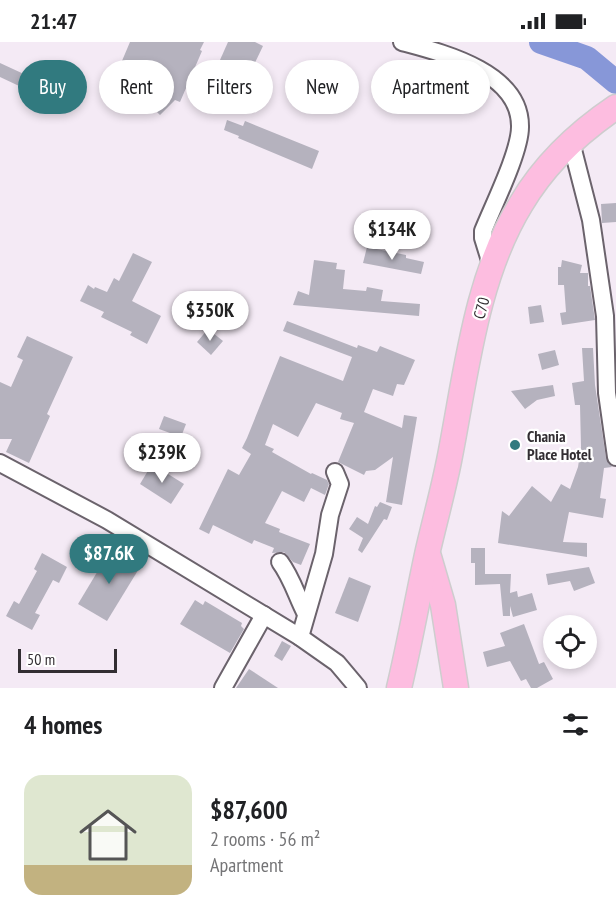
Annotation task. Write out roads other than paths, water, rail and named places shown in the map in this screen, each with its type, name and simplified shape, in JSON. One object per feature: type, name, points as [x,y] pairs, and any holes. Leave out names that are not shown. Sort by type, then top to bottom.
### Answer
[{"type":"highway","name":"C70","points":[[399,688],[449,462],[469,352],[492,267],[521,204],[571,142],[595,121],[616,107]]},
{"type":"highway","points":[[428,552],[443,605],[456,688]]},
{"type":"street","points":[[402,42],[447,54],[473,65],[505,90],[513,101],[521,126],[518,142],[483,231],[492,267]]},
{"type":"street","points":[[571,142],[591,220],[605,316],[607,393],[616,457]]},
{"type":"street","points":[[0,463],[107,520],[300,637],[337,663],[358,688]]},
{"type":"street","points":[[300,637],[324,554],[330,515],[340,484],[336,472]]},
{"type":"street","points":[[280,562],[290,575],[306,614]]},
{"type":"street","points":[[223,688],[264,615]]},
{"type":"waterway","points":[[541,42],[587,58],[616,82]]},
{"type":"place","name":"Chania Place Hotel","points":[[515,445]]}]
